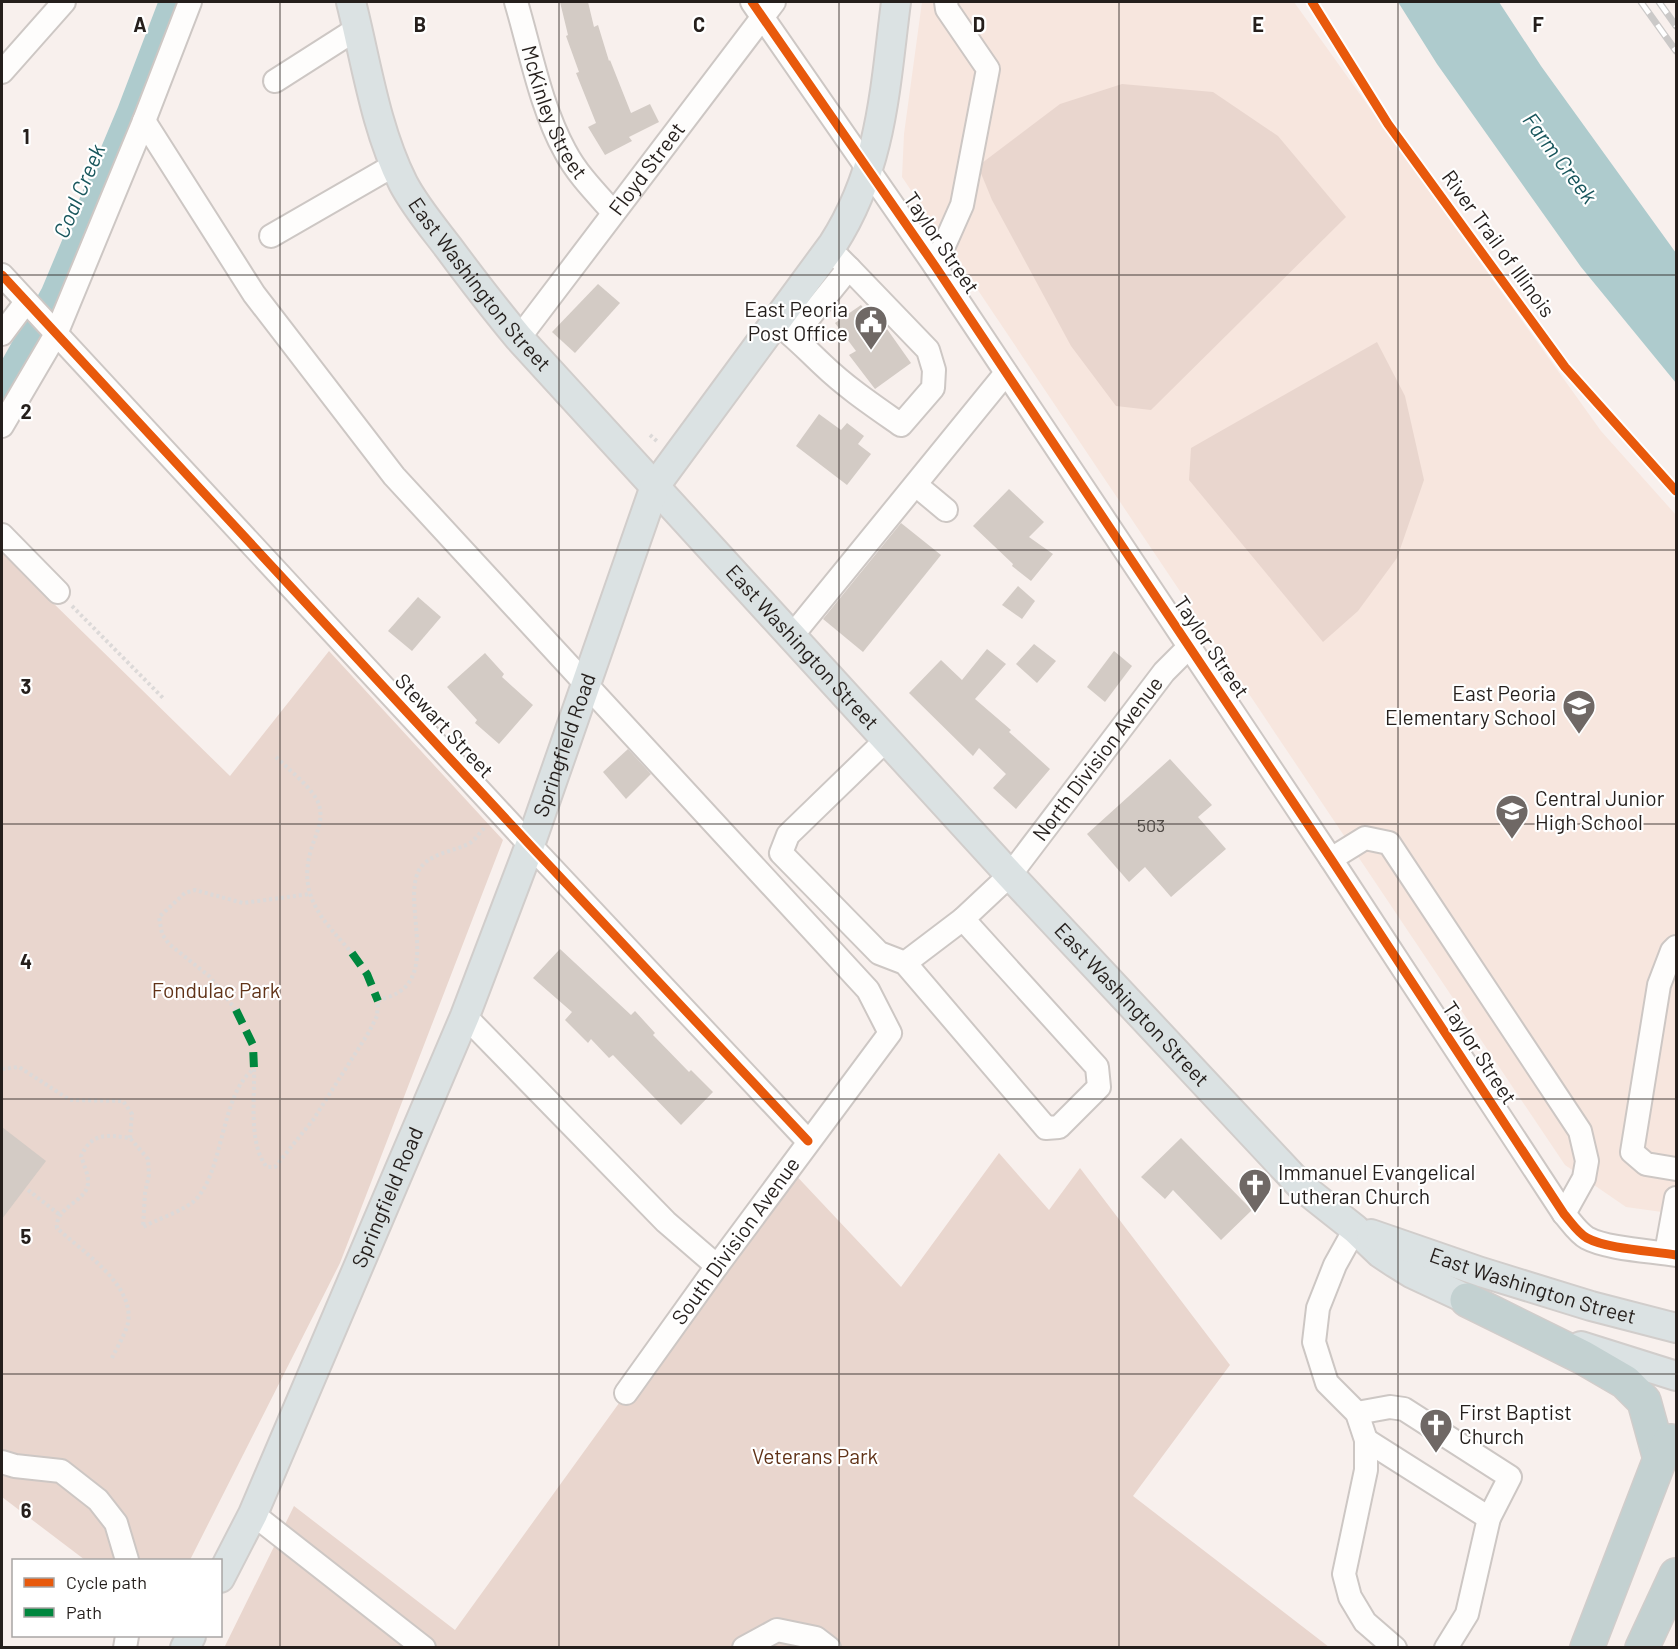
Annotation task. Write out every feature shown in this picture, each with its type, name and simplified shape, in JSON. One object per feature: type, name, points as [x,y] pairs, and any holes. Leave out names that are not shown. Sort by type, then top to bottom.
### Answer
[{"type":"highway","points":[[1467,1300],[1582,1357],[1625,1382],[1644,1401],[1660,1459]]},
{"type":"highway","points":[[1587,1647],[1660,1459],[1677,1429]]},
{"type":"highway","points":[[1642,1647],[1675,1578]]},
{"type":"main road","name":"Springfield Road","points":[[222,1574],[253,1515],[465,1016],[530,845],[655,486],[784,329],[856,202],[877,142],[896,2]]},
{"type":"main road","name":"East Washington Street","points":[[354,15],[379,117],[404,184],[419,209],[490,304],[1010,875],[1302,1186],[1355,1229],[1380,1253],[1411,1273],[1467,1300],[1561,1339],[1677,1376]]},
{"type":"main road","name":"East Washington Street","points":[[1355,1229],[1591,1306],[1677,1328]]},
{"type":"street","points":[[2,72],[64,2]]},
{"type":"street","points":[[2,426],[56,334],[144,121],[190,2]]},
{"type":"street","name":"McKinley Street","points":[[516,2],[558,137],[580,174],[614,212]]},
{"type":"street","points":[[935,266],[962,205],[988,69],[947,9],[946,2]]},
{"type":"street","name":"Floyd Street","points":[[519,338],[614,212],[763,6]]},
{"type":"street","name":"Taylor Street","points":[[763,6],[869,169],[1331,859],[1564,1214],[1586,1238],[1600,1243],[1671,1254]]},
{"type":"street","points":[[274,81],[354,15]]},
{"type":"street","points":[[144,121],[254,294],[393,476],[585,683]]},
{"type":"street","points":[[272,236],[396,164]]},
{"type":"street","points":[[830,248],[928,350],[934,370],[933,388],[901,425],[854,392],[784,329],[849,268]]},
{"type":"street","points":[[2,275],[26,302],[2,334]]},
{"type":"street","name":"Stewart Street","points":[[26,302],[808,1141]]},
{"type":"street","points":[[791,637],[1006,373]]},
{"type":"street","points":[[916,485],[946,510]]},
{"type":"street","points":[[2,535],[58,592]]},
{"type":"street","name":"North Division Avenue","points":[[905,963],[963,919],[1010,875],[1164,672],[1189,647]]},
{"type":"street","name":"South Division Avenue","points":[[585,683],[868,990],[890,1033],[808,1141],[626,1393]]},
{"type":"street","points":[[886,740],[788,836],[781,853],[879,953],[905,963],[1046,1128],[1059,1127],[1099,1087],[1097,1067],[963,919]]},
{"type":"street","points":[[1331,859],[1365,838],[1389,843],[1580,1131],[1587,1161],[1584,1178],[1564,1214]]},
{"type":"street","points":[[1677,947],[1672,951],[1659,985],[1632,1152],[1646,1164],[1677,1169]]},
{"type":"street","points":[[465,1016],[666,1222],[717,1266]]},
{"type":"street","points":[[1671,1254],[1677,1198]]},
{"type":"street","points":[[1355,1229],[1335,1265],[1318,1308],[1314,1342],[1327,1383],[1357,1413],[1366,1440],[1366,1470],[1344,1574],[1350,1597],[1365,1622],[1395,1647]]},
{"type":"street","points":[[1357,1413],[1390,1407],[1404,1409],[1510,1477],[1489,1518],[1467,1614],[1446,1647]]},
{"type":"street","points":[[1366,1440],[1489,1518]]},
{"type":"street","points":[[2,1462],[15,1466],[61,1470],[98,1500],[116,1523],[127,1559]]},
{"type":"street","points":[[253,1515],[424,1647]]},
{"type":"street","points":[[744,1647],[777,1630],[816,1638],[829,1647]]},
{"type":"path","points":[[58,592],[163,698]]},
{"type":"path","points":[[276,757],[316,797],[320,807],[320,825],[311,851],[308,871],[310,894],[314,906],[352,952]]},
{"type":"path","points":[[2,1069],[19,1067],[70,1100],[123,1101],[132,1113],[130,1138],[148,1159],[149,1175],[145,1193],[143,1227],[193,1202],[203,1188],[237,1092],[247,1074],[254,1069],[256,1140],[262,1161],[267,1167],[275,1167],[313,1120],[369,1032],[377,1016],[378,1001],[401,992],[412,977],[418,954],[415,887],[418,871],[429,859],[471,842],[491,821]]},
{"type":"path","points":[[236,1010],[209,976],[169,944],[162,934],[159,917],[185,893],[195,890],[243,903],[310,894]]},
{"type":"path","points":[[112,1358],[128,1326],[129,1312],[123,1296],[92,1256],[57,1228],[56,1220],[84,1192],[88,1183],[81,1156],[86,1144],[98,1136],[130,1138]]},
{"type":"path","points":[[28,1190],[60,1215]]},
{"type":"shaded area","name":"Central Junior High School","points":[[922,2],[1294,2],[1601,431],[1676,515],[1676,1214],[1626,1207],[1565,1165],[902,177],[904,134]]},
{"type":"green space","points":[[1122,84],[1213,92],[1278,136],[1346,217],[1151,410],[1116,406],[1071,346],[992,200],[978,166],[1060,104]]},
{"type":"green space","points":[[1377,342],[1405,396],[1424,480],[1397,558],[1358,611],[1323,642],[1189,480],[1191,448]]},
{"type":"green space","name":"Fondulac Park","points":[[2,553],[230,776],[329,651],[503,840],[340,1263],[191,1559],[84,1559],[2,1497]]},
{"type":"green space","name":"Veterans Park","points":[[999,1153],[1049,1210],[1080,1168],[1230,1365],[1133,1496],[1329,1647],[224,1648],[294,1506],[455,1630],[789,1168],[901,1287]]},
{"type":"water","points":[[158,2],[184,2],[59,303],[2,406],[2,360],[42,288],[118,107]]},
{"type":"water","name":"Farm Creek","points":[[1398,2],[1499,2],[1541,66],[1676,253],[1676,383],[1581,267],[1437,64]]},
{"type":"building","points":[[560,2],[588,2],[594,27],[598,25],[609,61],[631,113],[650,104],[659,122],[629,137],[632,141],[605,155],[588,127],[596,123],[576,73],[579,72],[566,36],[568,35]]},
{"type":"building","points":[[598,284],[620,303],[575,353],[552,332]]},
{"type":"building","points":[[861,305],[882,333],[887,329],[911,363],[875,389],[849,355],[856,351],[835,323]]},
{"type":"building","points":[[819,414],[841,430],[847,423],[864,436],[858,444],[871,454],[847,485],[796,446]]},
{"type":"building","points":[[1009,489],[1044,522],[1029,537],[1053,554],[1031,581],[1012,566],[1013,564],[973,526]]},
{"type":"building","points":[[901,523],[941,555],[863,652],[823,619]]},
{"type":"building","points":[[1018,586],[1035,601],[1022,619],[1002,605]]},
{"type":"building","points":[[418,597],[441,617],[412,651],[388,631]]},
{"type":"building","points":[[1034,644],[1056,661],[1037,683],[1016,664]]},
{"type":"building","points":[[987,649],[1006,664],[975,699],[1011,730],[1009,732],[1050,769],[1016,809],[993,788],[1006,774],[979,748],[973,756],[909,693],[941,660],[962,680]]},
{"type":"building","points":[[1114,651],[1132,666],[1105,702],[1087,687]]},
{"type":"building","points":[[485,653],[504,674],[502,677],[533,705],[499,744],[475,723],[477,720],[447,687]]},
{"type":"building","points":[[628,749],[651,774],[626,799],[603,772]]},
{"type":"building","points":[[1170,759],[1212,805],[1198,817],[1226,849],[1171,897],[1145,867],[1129,882],[1087,834]]},
{"type":"building","points":[[560,949],[631,1015],[635,1011],[655,1033],[653,1035],[689,1072],[691,1070],[713,1092],[681,1125],[613,1055],[609,1058],[591,1039],[588,1043],[565,1020],[572,1012],[533,978]]},
{"type":"building","points":[[2,1127],[46,1161],[2,1219]]},
{"type":"building","points":[[1181,1138],[1252,1210],[1221,1240],[1173,1190],[1165,1199],[1141,1177]]},
{"type":"railway","points":[[1641,2],[1676,51]]},
{"type":"railway","points":[[1659,2],[1676,26]]},
{"type":"marked path","points":[[352,953],[367,974],[378,1001]]},
{"type":"marked path","points":[[236,1010],[253,1045],[254,1069]]},
{"type":"cycle path","points":[[752,2],[935,266],[1331,859],[1564,1214],[1581,1233],[1596,1242],[1676,1255]]},
{"type":"cycle path","name":"River Trail of Illinois","points":[[1312,2],[1388,124],[1565,367],[1676,491]]},
{"type":"cycle path","points":[[2,275],[530,845],[808,1141]]},
{"type":"place","name":"East Peoria Post Office","points":[[871,351]]},
{"type":"place","name":"East Peoria Elementary School","points":[[1579,735]]},
{"type":"place","name":"Central Junior High School","points":[[1512,840]]},
{"type":"place","name":"Immanuel Evangelical Lutheran Church","points":[[1255,1214]]},
{"type":"place","name":"First Baptist Church","points":[[1436,1454]]},
{"type":"water label","name":"Coal Creek","points":[[79,191]]}]
